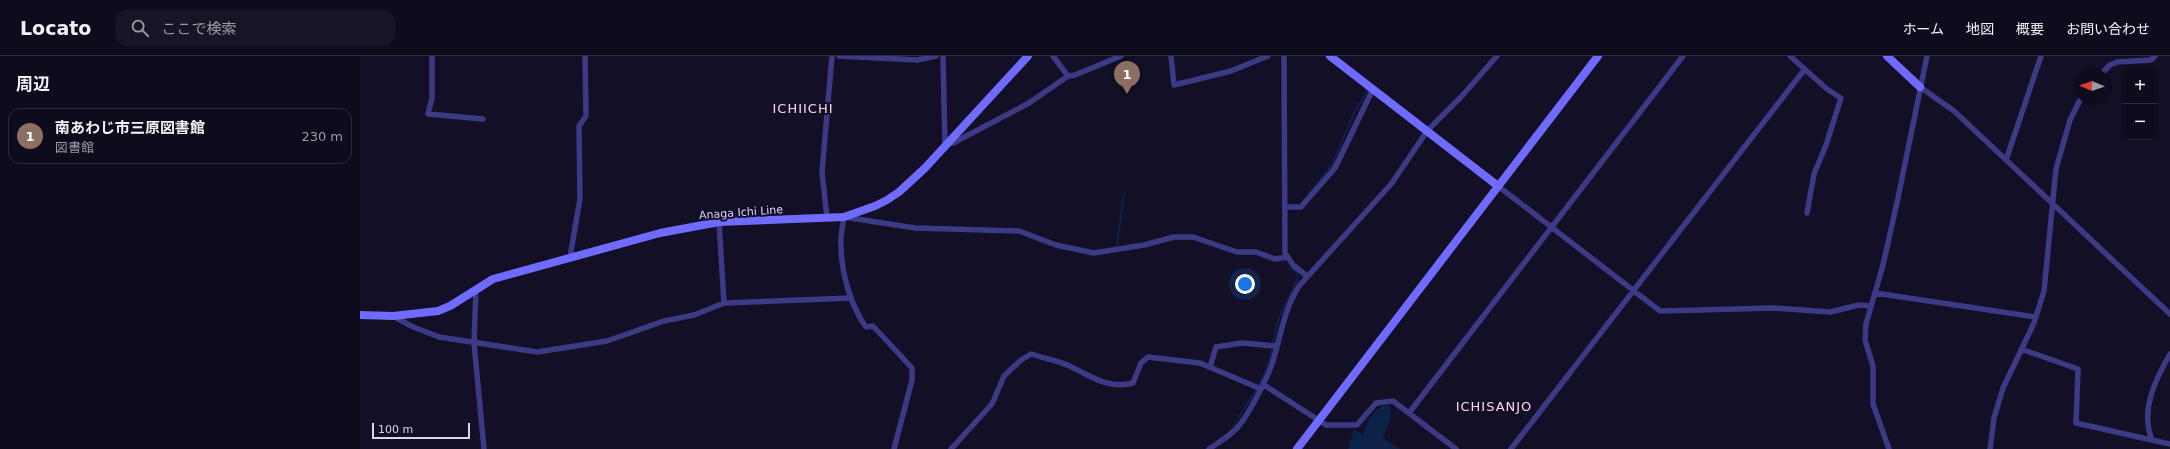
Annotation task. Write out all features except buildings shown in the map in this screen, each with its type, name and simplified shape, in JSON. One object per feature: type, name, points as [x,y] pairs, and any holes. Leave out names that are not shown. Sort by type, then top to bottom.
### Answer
[{"type":"street","points":[[432,56],[432,98],[428,114],[483,119]]},
{"type":"street","points":[[570,257],[580,199],[579,126],[586,116],[585,56]]},
{"type":"street","points":[[827,218],[822,172],[832,56]]},
{"type":"street","points":[[839,56],[918,60],[936,56]]},
{"type":"street","points":[[943,56],[946,144],[953,143],[1030,103],[1068,76],[1075,75],[1121,56]]},
{"type":"street","name":"Anaga Ichi Line","points":[[360,315],[393,316],[438,311],[450,306],[493,279],[660,233],[719,222],[844,217],[887,200],[925,168],[1028,56]]},
{"type":"street","points":[[1053,56],[1068,76]]},
{"type":"street","points":[[1171,56],[1174,85],[1231,71],[1268,56]]},
{"type":"street","points":[[1284,56],[1287,257],[1307,276]]},
{"type":"street","points":[[1330,56],[1660,311],[1774,308],[1830,312],[1859,305],[1871,306]]},
{"type":"street","points":[[1209,449],[1238,427],[1262,387],[1272,363],[1291,299],[1307,276],[1392,183],[1427,131],[1461,97],[1497,56]]},
{"type":"street","points":[[1298,449],[1598,56]]},
{"type":"street","points":[[1409,413],[1551,226],[1683,56]]},
{"type":"street","points":[[1790,56],[1827,89],[1841,98],[1826,145],[1814,174],[1807,212]]},
{"type":"street","points":[[1887,56],[1920,87],[1954,111],[2170,314]]},
{"type":"street","points":[[1890,449],[1873,404],[1874,366],[1865,340],[1866,324],[1898,198],[1927,56]]},
{"type":"street","points":[[2006,160],[2041,56]]},
{"type":"street","points":[[2107,68],[2110,65],[2151,60],[2155,56]]},
{"type":"street","points":[[1511,449],[1804,70]]},
{"type":"street","points":[[1286,206],[1301,207],[1335,168],[1373,89]]},
{"type":"street","points":[[1990,449],[1994,418],[2003,388],[2036,317],[2044,291],[2056,169],[2060,149],[2070,120],[2078,104]]},
{"type":"street","points":[[894,449],[912,380],[912,368],[873,326],[866,327],[858,317],[851,298],[841,255],[844,217],[915,228],[1019,231],[1056,245],[1094,253],[1181,237],[1193,237],[1237,252],[1256,252],[1275,259],[1287,257]]},
{"type":"street","points":[[719,222],[724,303]]},
{"type":"street","points":[[476,289],[474,343],[484,449]]},
{"type":"street","points":[[1875,293],[2036,317]]},
{"type":"street","points":[[393,316],[411,326],[439,337],[538,352],[607,341],[664,321],[694,315],[724,303],[851,298]]},
{"type":"street","points":[[1210,367],[1216,347],[1242,343],[1276,346]]},
{"type":"street","points":[[2021,349],[2078,369],[2076,423],[2170,444]]},
{"type":"street","points":[[951,449],[992,404],[1004,376],[1021,360],[1031,354],[1061,363],[1108,384],[1122,386],[1133,383],[1141,362],[1148,357],[1200,363],[1262,387],[1326,425],[1357,425],[1376,403],[1393,401],[1456,449]]},
{"type":"street","points":[[2152,440],[2147,427],[2147,408],[2157,379],[2170,354]]},
{"type":"water","points":[[1387,405],[1390,407],[1391,417],[1383,438],[1400,449],[1348,449],[1354,429],[1363,434],[1369,420],[1375,412],[1382,406]]},
{"type":"waterway","points":[[1303,201],[1332,165],[1354,113],[1367,91]]},
{"type":"waterway","points":[[1117,245],[1124,193]]},
{"type":"waterway","points":[[1233,426],[1260,384],[1269,362],[1279,318],[1298,278],[1297,272],[1289,269]]},
{"type":"place","name":"南あわじ市三原図書館","points":[[1127,94]]},
{"type":"district","name":"ICHIICHI","points":[[803,108]]},
{"type":"district","name":"ICHISANJO","points":[[1494,406]]}]
